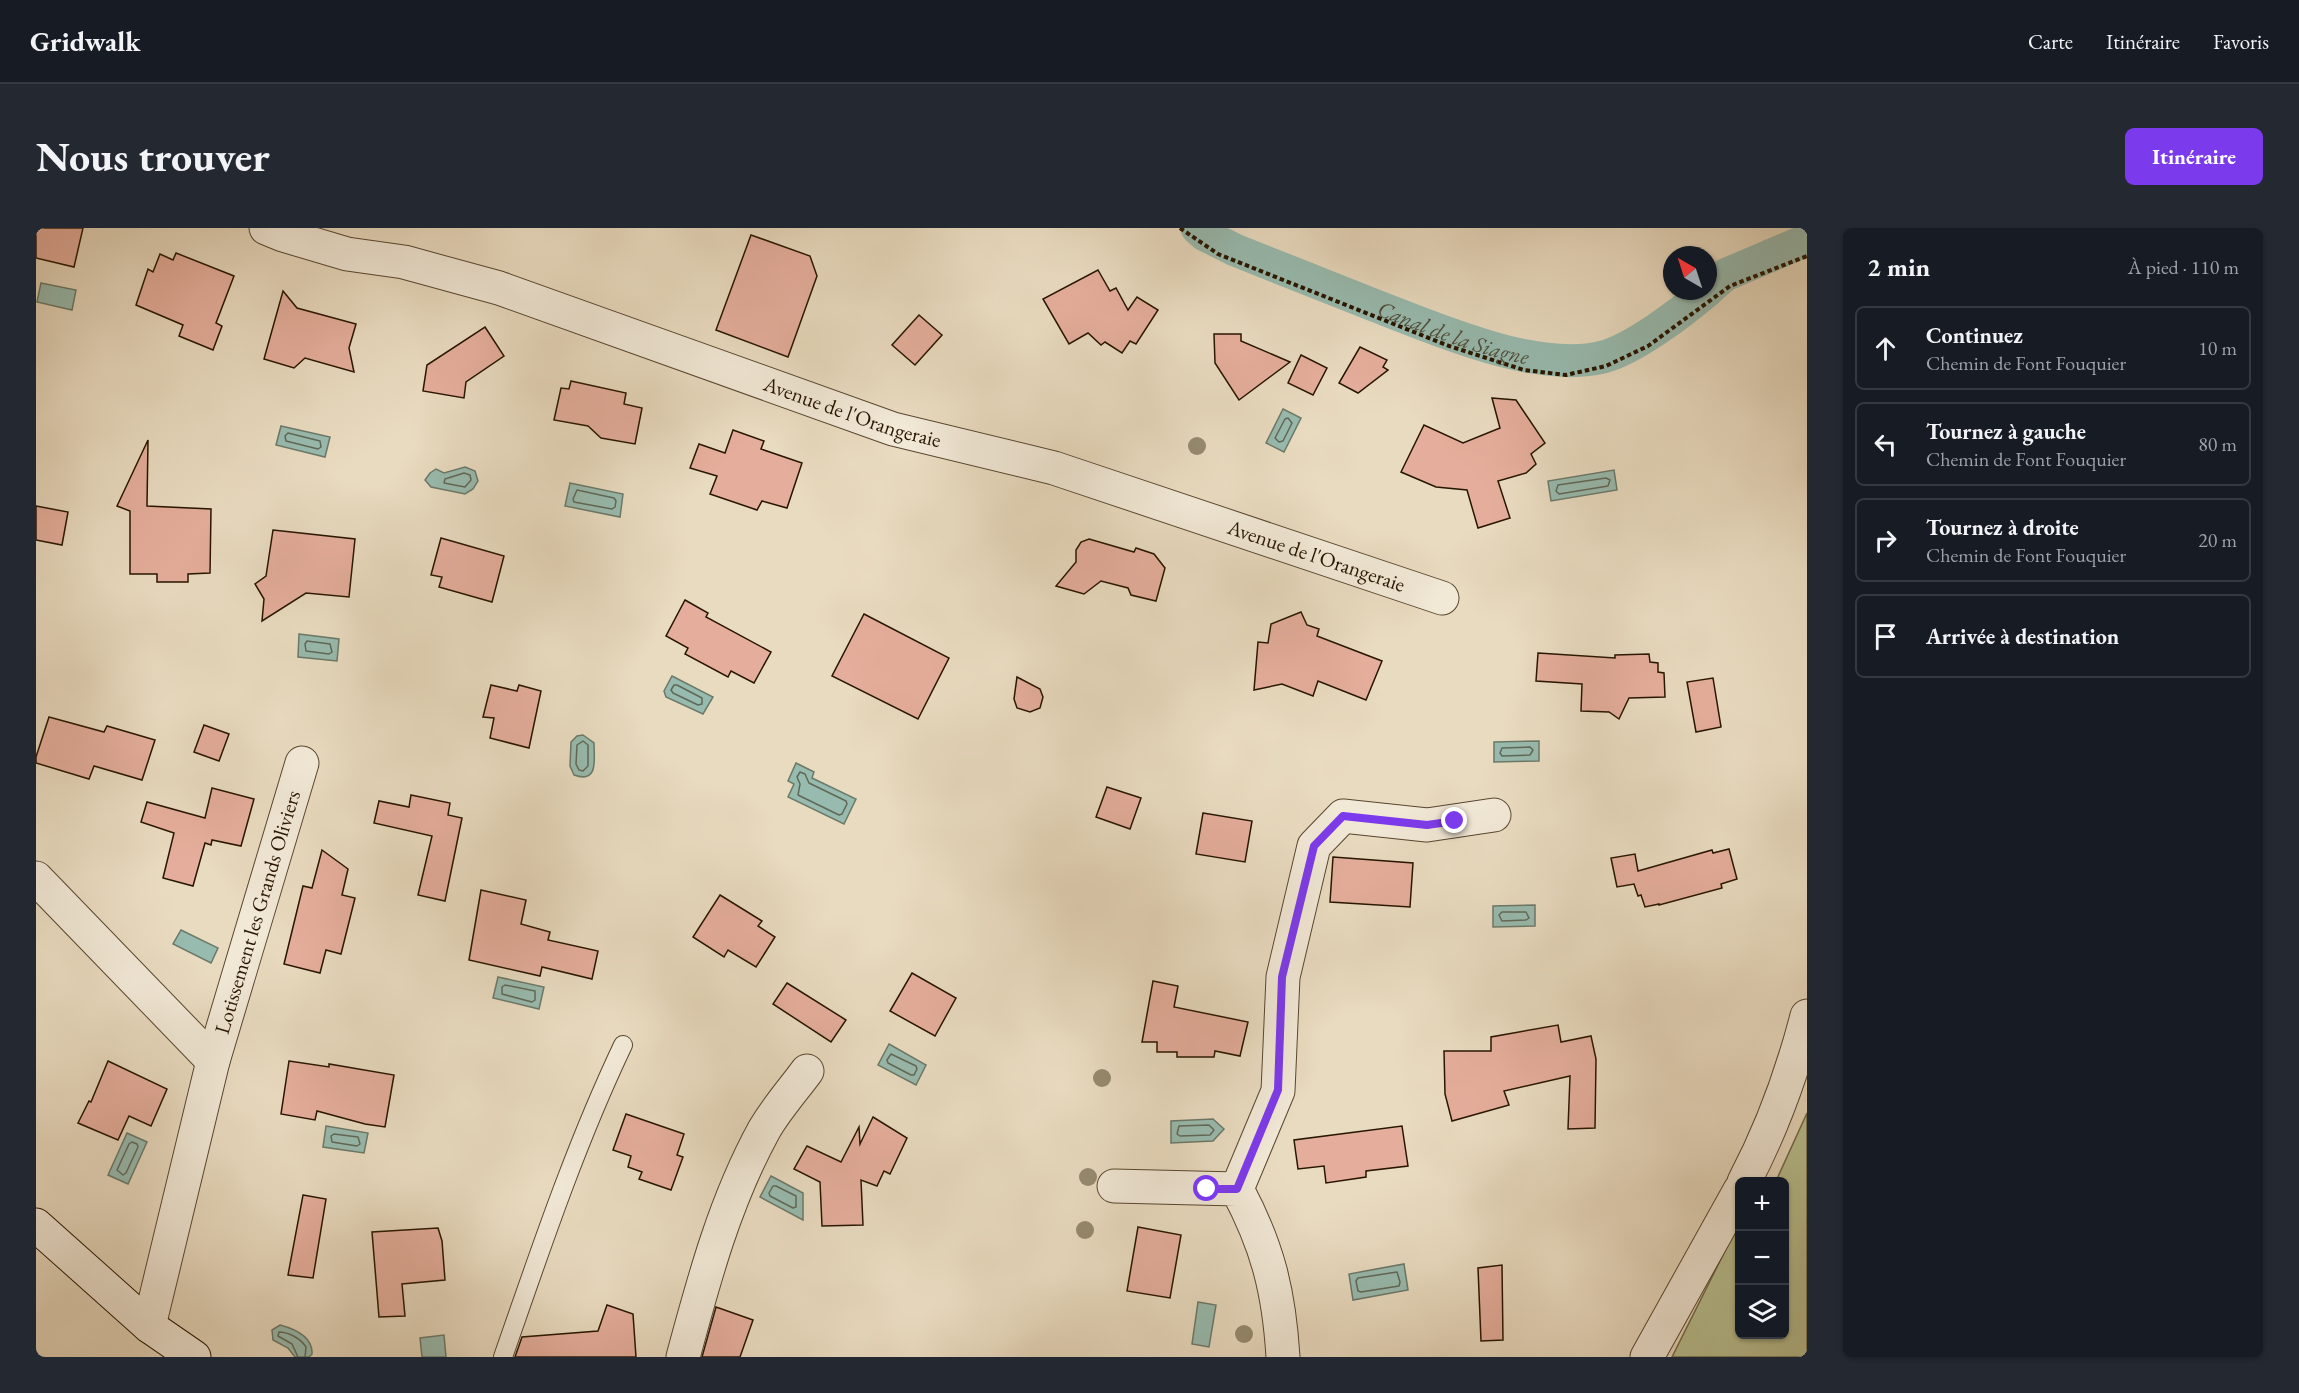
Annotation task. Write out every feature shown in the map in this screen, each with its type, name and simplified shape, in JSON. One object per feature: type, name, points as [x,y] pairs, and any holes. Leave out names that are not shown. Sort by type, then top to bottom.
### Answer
[{"type":"street","name":"Avenue de l'Orangeraie","points":[[266,228],[347,254],[404,261],[499,288],[893,429],[1054,468],[1442,598]]},
{"type":"street","name":"Lotissement les Grands Oliviers","points":[[149,1326],[213,1061],[302,763]]},
{"type":"street","points":[[1237,1189],[1278,1090],[1282,977],[1314,846],[1343,816],[1427,825],[1494,815]]},
{"type":"street","name":"Lotissement les Grands Oliviers","points":[[36,878],[213,1061]]},
{"type":"street","points":[[1747,1177],[1763,1146],[1795,1064],[1807,1016]]},
{"type":"street","points":[[683,1357],[722,1222],[740,1177],[765,1127],[807,1071]]},
{"type":"street","points":[[1114,1186],[1237,1189]]},
{"type":"street","points":[[1237,1189],[1253,1219],[1273,1273],[1281,1320],[1283,1357]]},
{"type":"street","points":[[1647,1357],[1735,1199]]},
{"type":"street","points":[[36,1225],[149,1326],[194,1357]]},
{"type":"lane","points":[[503,1357],[567,1175],[593,1109],[623,1045]]},
{"type":"path","points":[[1180,228],[1218,254],[1449,346],[1524,370],[1566,375],[1606,366],[1648,346],[1730,286],[1807,256]]},
{"type":"green space","points":[[1807,1113],[1807,1357],[1672,1357],[1735,1231],[1735,1339],[1789,1339],[1789,1177],[1778,1177]]},
{"type":"water","points":[[41,283],[76,290],[72,310],[37,302]]},
{"type":"water","points":[[1283,409],[1301,418],[1284,452],[1266,443]]},
{"type":"water","points":[[281,426],[330,437],[325,457],[276,445]]},
{"type":"water","points":[[465,467],[475,471],[478,481],[473,489],[465,494],[431,487],[425,480],[436,469],[444,473]]},
{"type":"water","points":[[1614,470],[1617,490],[1551,501],[1548,481]]},
{"type":"water","points":[[570,483],[623,494],[620,517],[565,506]]},
{"type":"water","points":[[299,634],[339,639],[337,661],[298,657]]},
{"type":"water","points":[[672,676],[713,697],[703,714],[666,697],[664,691]]},
{"type":"water","points":[[583,735],[594,743],[594,763],[591,773],[582,777],[574,775],[570,766],[571,742],[577,736]]},
{"type":"water","points":[[1539,741],[1539,761],[1494,762],[1494,742]]},
{"type":"water","points":[[796,763],[814,772],[812,778],[856,799],[844,824],[788,797],[794,784],[788,781]]},
{"type":"water","points":[[1535,905],[1535,926],[1493,927],[1493,906]]},
{"type":"water","points":[[181,930],[218,948],[211,963],[173,944]]},
{"type":"water","points":[[498,977],[544,987],[539,1009],[493,998]]},
{"type":"water","points":[[889,1044],[926,1065],[916,1085],[878,1065]]},
{"type":"water","points":[[1213,1119],[1224,1129],[1213,1141],[1171,1143],[1171,1121]]},
{"type":"water","points":[[326,1126],[368,1133],[364,1153],[323,1147]]},
{"type":"water","points":[[127,1133],[147,1142],[128,1184],[108,1175]]},
{"type":"water","points":[[771,1176],[803,1193],[803,1220],[760,1197]]},
{"type":"water","points":[[1404,1264],[1408,1290],[1353,1300],[1349,1274]]},
{"type":"water","points":[[1198,1302],[1216,1305],[1209,1347],[1192,1344]]},
{"type":"water","points":[[280,1325],[297,1331],[306,1338],[312,1348],[312,1354],[309,1357],[295,1357],[288,1348],[273,1340],[272,1330]]},
{"type":"water","points":[[444,1335],[446,1357],[422,1357],[420,1338]]},
{"type":"building","points":[[36,228],[83,228],[74,267],[36,258]]},
{"type":"building","points":[[751,235],[810,256],[817,276],[788,357],[716,330]]},
{"type":"building","points":[[176,253],[234,276],[216,323],[222,326],[213,350],[179,336],[183,325],[136,305],[148,269],[153,272],[160,254],[173,260]]},
{"type":"building","points":[[1098,270],[1110,291],[1116,288],[1128,310],[1137,297],[1158,310],[1136,344],[1130,341],[1122,353],[1105,342],[1101,345],[1088,333],[1069,344],[1043,299]]},
{"type":"building","points":[[283,291],[297,308],[356,324],[349,348],[354,372],[305,358],[294,368],[264,359]]},
{"type":"building","points":[[919,315],[942,335],[915,365],[892,345]]},
{"type":"building","points":[[485,327],[504,356],[466,382],[464,398],[423,391],[427,365]]},
{"type":"building","points":[[1214,334],[1241,334],[1241,341],[1290,362],[1239,400],[1215,363]]},
{"type":"building","points":[[1360,347],[1387,360],[1383,367],[1388,370],[1358,393],[1339,383]]},
{"type":"building","points":[[1301,355],[1327,368],[1313,395],[1288,383]]},
{"type":"building","points":[[571,381],[626,393],[624,404],[642,408],[635,444],[601,438],[588,426],[554,420],[561,388],[569,389]]},
{"type":"building","points":[[1492,398],[1516,400],[1545,443],[1531,454],[1536,464],[1526,473],[1498,481],[1510,518],[1478,528],[1467,490],[1436,487],[1401,472],[1424,425],[1463,443],[1500,428]]},
{"type":"building","points":[[733,430],[764,441],[761,449],[802,463],[787,508],[762,501],[757,510],[710,494],[717,476],[690,468],[699,444],[725,453]]},
{"type":"building","points":[[148,440],[147,506],[211,509],[210,573],[188,574],[188,582],[157,582],[157,574],[130,574],[130,511],[117,506]]},
{"type":"building","points":[[36,506],[68,512],[62,545],[36,540]]},
{"type":"building","points":[[273,530],[355,539],[349,597],[306,593],[262,621],[264,599],[255,584],[266,576]]},
{"type":"building","points":[[441,538],[504,556],[492,602],[439,587],[442,577],[431,575]]},
{"type":"building","points":[[1089,539],[1134,552],[1136,548],[1154,554],[1165,568],[1156,601],[1131,595],[1128,588],[1101,581],[1084,594],[1056,586],[1076,562],[1076,550],[1081,542]]},
{"type":"building","points":[[685,600],[708,613],[706,617],[771,652],[754,683],[731,671],[728,677],[685,654],[688,648],[666,636]]},
{"type":"building","points":[[1301,612],[1307,625],[1319,629],[1317,636],[1382,661],[1366,700],[1318,681],[1313,696],[1282,684],[1254,690],[1258,642],[1268,643],[1271,624]]},
{"type":"building","points":[[864,614],[949,658],[918,719],[832,676]]},
{"type":"building","points":[[1538,653],[1615,658],[1615,655],[1649,654],[1650,662],[1658,663],[1658,672],[1664,673],[1665,697],[1629,698],[1619,719],[1609,712],[1581,711],[1582,684],[1536,681]]},
{"type":"building","points":[[1017,677],[1040,689],[1043,697],[1040,708],[1030,712],[1017,708],[1014,699]]},
{"type":"building","points":[[1713,678],[1721,727],[1696,732],[1687,682]]},
{"type":"building","points":[[491,685],[517,691],[519,685],[541,691],[529,748],[490,738],[494,718],[483,717]]},
{"type":"building","points":[[49,717],[104,732],[107,726],[155,740],[142,780],[94,766],[89,779],[36,763]]},
{"type":"building","points":[[204,725],[229,734],[219,761],[194,752]]},
{"type":"building","points":[[1107,787],[1141,798],[1130,829],[1096,817]]},
{"type":"building","points":[[212,788],[254,799],[241,846],[212,840],[211,845],[205,843],[193,886],[163,878],[174,833],[141,822],[147,802],[205,818]]},
{"type":"building","points":[[411,795],[450,803],[448,815],[462,818],[445,901],[418,895],[432,836],[374,823],[379,801],[409,807]]},
{"type":"building","points":[[1203,813],[1252,821],[1245,862],[1196,854]]},
{"type":"building","points":[[1729,849],[1737,879],[1721,884],[1722,888],[1645,907],[1634,884],[1617,887],[1611,858],[1635,854],[1638,871],[1712,850],[1713,853]]},
{"type":"building","points":[[322,850],[348,869],[342,895],[355,898],[341,954],[326,950],[320,973],[284,964],[303,886],[312,888]]},
{"type":"building","points":[[1333,857],[1413,863],[1410,907],[1330,902]]},
{"type":"building","points":[[481,890],[526,900],[521,924],[550,932],[548,940],[598,951],[592,979],[542,967],[540,976],[469,960]]},
{"type":"building","points":[[720,895],[762,921],[758,926],[775,937],[756,967],[728,950],[724,957],[693,937]]},
{"type":"building","points":[[912,973],[956,998],[935,1036],[890,1011]]},
{"type":"building","points":[[1153,981],[1178,986],[1174,1007],[1248,1022],[1240,1056],[1215,1051],[1214,1057],[1177,1057],[1177,1052],[1157,1052],[1157,1042],[1142,1042]]},
{"type":"building","points":[[787,983],[846,1020],[831,1042],[773,1004]]},
{"type":"building","points":[[1558,1025],[1561,1042],[1591,1036],[1596,1059],[1595,1128],[1568,1129],[1570,1076],[1504,1091],[1509,1105],[1452,1121],[1445,1094],[1444,1051],[1491,1051],[1491,1037]]},
{"type":"building","points":[[108,1061],[167,1089],[151,1126],[129,1116],[118,1140],[78,1123],[89,1101],[91,1102]]},
{"type":"building","points":[[289,1061],[329,1067],[329,1064],[394,1075],[385,1127],[317,1111],[315,1120],[281,1114]]},
{"type":"building","points":[[626,1114],[684,1134],[677,1155],[683,1157],[671,1190],[639,1179],[642,1172],[628,1167],[631,1156],[613,1150]]},
{"type":"building","points":[[873,1117],[907,1138],[890,1174],[884,1171],[877,1186],[861,1180],[863,1225],[822,1226],[820,1182],[794,1169],[807,1146],[841,1162],[859,1127],[860,1144]]},
{"type":"building","points":[[1402,1126],[1408,1166],[1366,1171],[1366,1177],[1326,1183],[1324,1166],[1298,1169],[1294,1140]]},
{"type":"building","points":[[303,1195],[326,1199],[313,1278],[288,1275]]},
{"type":"building","points":[[1138,1227],[1181,1235],[1170,1298],[1127,1291]]},
{"type":"building","points":[[438,1228],[442,1241],[445,1280],[402,1284],[405,1316],[379,1317],[372,1232]]},
{"type":"building","points":[[1502,1265],[1503,1340],[1481,1341],[1478,1268]]},
{"type":"building","points":[[607,1305],[633,1314],[636,1357],[515,1357],[522,1337],[598,1331]]},
{"type":"building","points":[[716,1307],[753,1320],[740,1357],[702,1357]]},
{"type":"waterway","name":"Canal de la Siagne","points":[[1197,228],[1205,235],[1235,250],[1424,325],[1485,346],[1547,359],[1576,361],[1615,353],[1657,329],[1696,300]]},
{"type":"waterway","name":"Canal de la Siagne","points":[[1717,282],[1725,275],[1807,240]]},
{"type":"route","points":[[1207,1189],[1237,1189],[1278,1090],[1282,977],[1314,846],[1343,816],[1427,825],[1455,821]]}]
